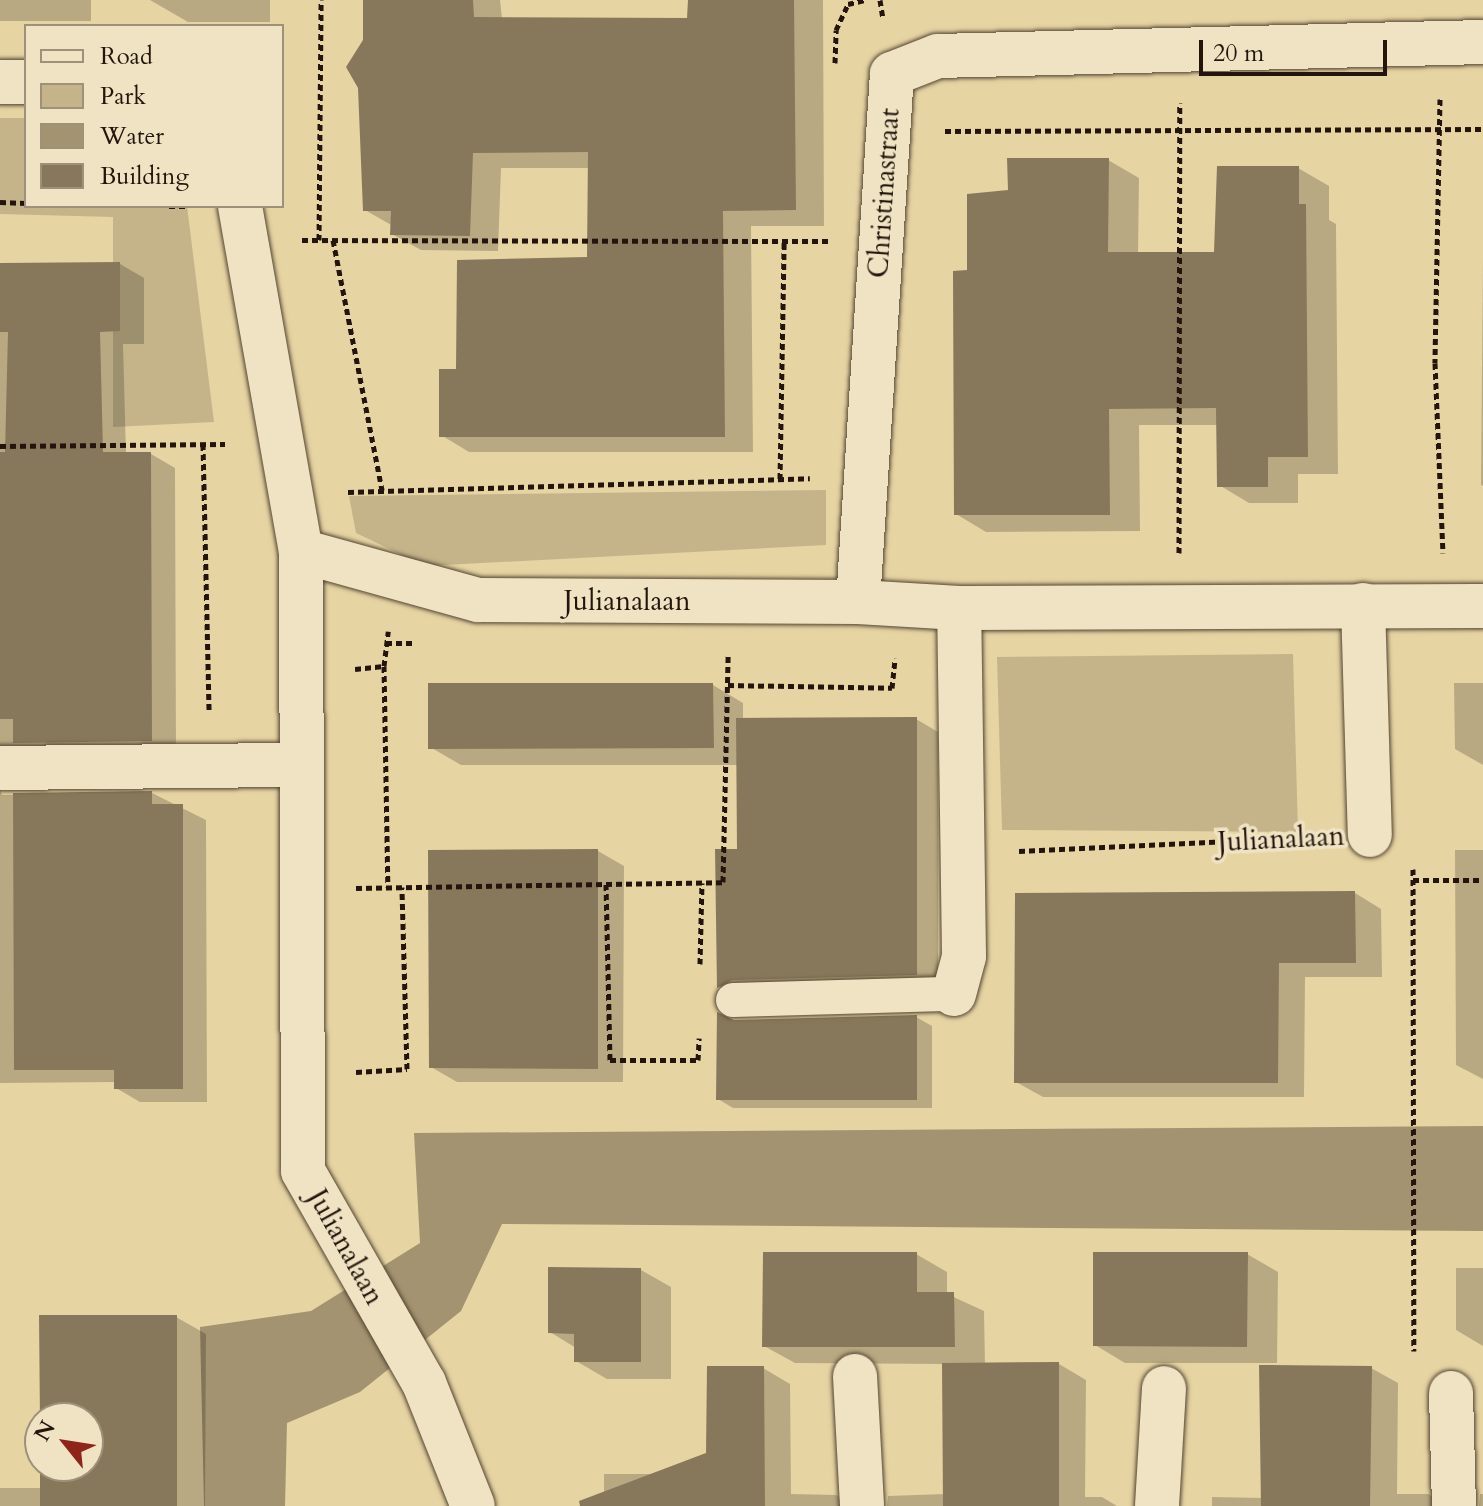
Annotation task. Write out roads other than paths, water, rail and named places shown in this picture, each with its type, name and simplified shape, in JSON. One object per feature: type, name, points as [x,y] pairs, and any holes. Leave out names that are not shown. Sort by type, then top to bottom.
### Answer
[{"type":"street","name":"Christinastraat","points":[[878,603],[866,477],[892,74],[938,56],[1462,42]]},
{"type":"street","points":[[0,82],[24,82]]},
{"type":"street","name":"Julianalaan","points":[[243,223],[301,551],[303,1171],[349,1257],[424,1383],[473,1506]]},
{"type":"street","name":"Julianalaan","points":[[301,551],[478,600],[878,603],[959,608],[1464,606]]},
{"type":"street","name":"Julianalaan","points":[[1363,605],[1370,835]]},
{"type":"street","points":[[954,994],[964,956],[959,608]]},
{"type":"street","points":[[0,768],[301,765]]},
{"type":"street","points":[[855,1376],[862,1506]]},
{"type":"street","points":[[1157,1506],[1164,1388]]},
{"type":"street","points":[[1451,1393],[1454,1506]]},
{"type":"lane","points":[[733,1000],[954,994]]},
{"type":"water","points":[[1483,1126],[1483,1231],[502,1224],[461,1311],[360,1392],[287,1423],[285,1506],[204,1506],[200,1327],[311,1311],[420,1243],[414,1133]]}]
